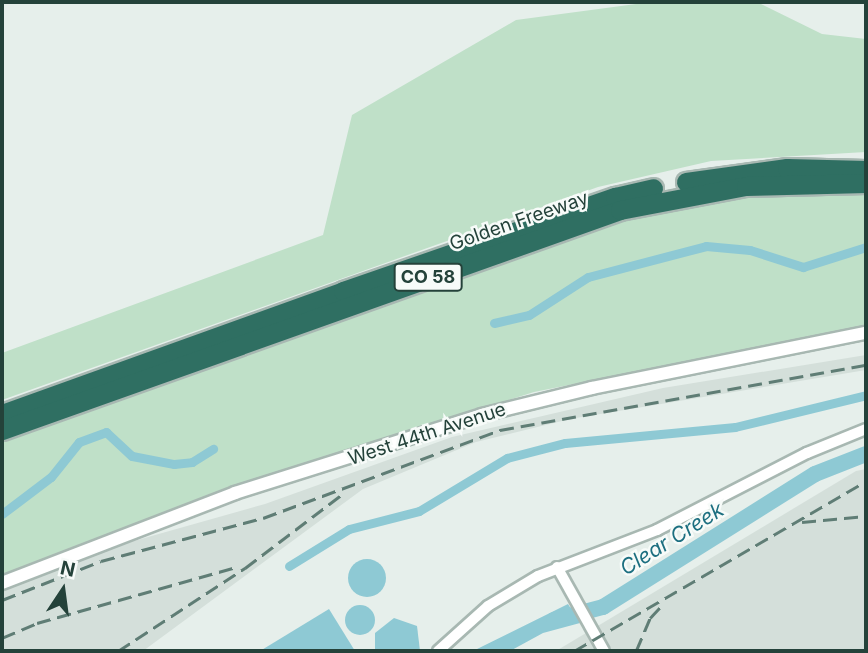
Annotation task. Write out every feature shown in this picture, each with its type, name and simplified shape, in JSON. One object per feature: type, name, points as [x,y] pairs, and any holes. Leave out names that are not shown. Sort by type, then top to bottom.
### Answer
[{"type":"highway","name":"Golden Freeway","points":[[2,414],[615,197],[741,172],[860,169]]},
{"type":"highway","name":"Golden Freeway","points":[[2,430],[620,210],[746,186],[866,183]]},
{"type":"street","name":"West 44th Avenue","points":[[2,583],[235,493],[482,415],[592,388],[866,333]]},
{"type":"street","points":[[438,651],[488,606],[557,567],[657,530],[807,453],[866,429]]},
{"type":"street","points":[[557,567],[604,651]]},
{"type":"shaded area","points":[[866,355],[866,370],[570,419],[476,442],[363,489],[143,651],[2,651],[2,586],[63,561],[265,504],[452,437],[663,388]]},
{"type":"shaded area","points":[[866,469],[866,651],[556,651],[856,471]]},
{"type":"green space","points":[[651,2],[757,2],[822,34],[866,39],[866,152],[711,161],[598,187],[2,400],[2,353],[323,235],[352,115],[516,20]]},
{"type":"green space","points":[[761,193],[866,194],[866,326],[534,392],[194,501],[2,575],[2,435],[531,247],[629,217]]},
{"type":"water","points":[[367,559],[380,565],[386,578],[380,591],[367,597],[354,591],[348,578],[354,565]]},
{"type":"water","points":[[568,604],[580,623],[543,633],[510,651],[473,651]]},
{"type":"water","points":[[360,605],[371,609],[375,620],[371,631],[360,635],[349,631],[345,620],[349,609]]},
{"type":"water","points":[[329,609],[355,651],[260,651]]},
{"type":"water","points":[[394,618],[417,626],[420,651],[375,651],[375,633]]},
{"type":"waterway","points":[[494,323],[529,315],[588,277],[706,246],[750,250],[803,267],[866,247]]},
{"type":"waterway","points":[[289,566],[349,529],[419,511],[507,458],[565,443],[735,427],[866,395]]},
{"type":"waterway","points":[[2,514],[51,477],[79,442],[106,432],[132,456],[174,464],[192,462],[213,449]]},
{"type":"waterway","name":"Clear Creek","points":[[554,620],[603,607],[815,474],[866,454]]},
{"type":"railway","points":[[2,600],[101,561],[263,518],[500,430],[866,365]]},
{"type":"railway","points":[[574,651],[866,481]]},
{"type":"railway","points":[[118,651],[245,568],[341,495]]},
{"type":"railway","points":[[802,522],[866,516]]},
{"type":"railway","points":[[2,638],[37,623],[236,567]]},
{"type":"railway","points":[[636,651],[650,618],[661,606]]}]
